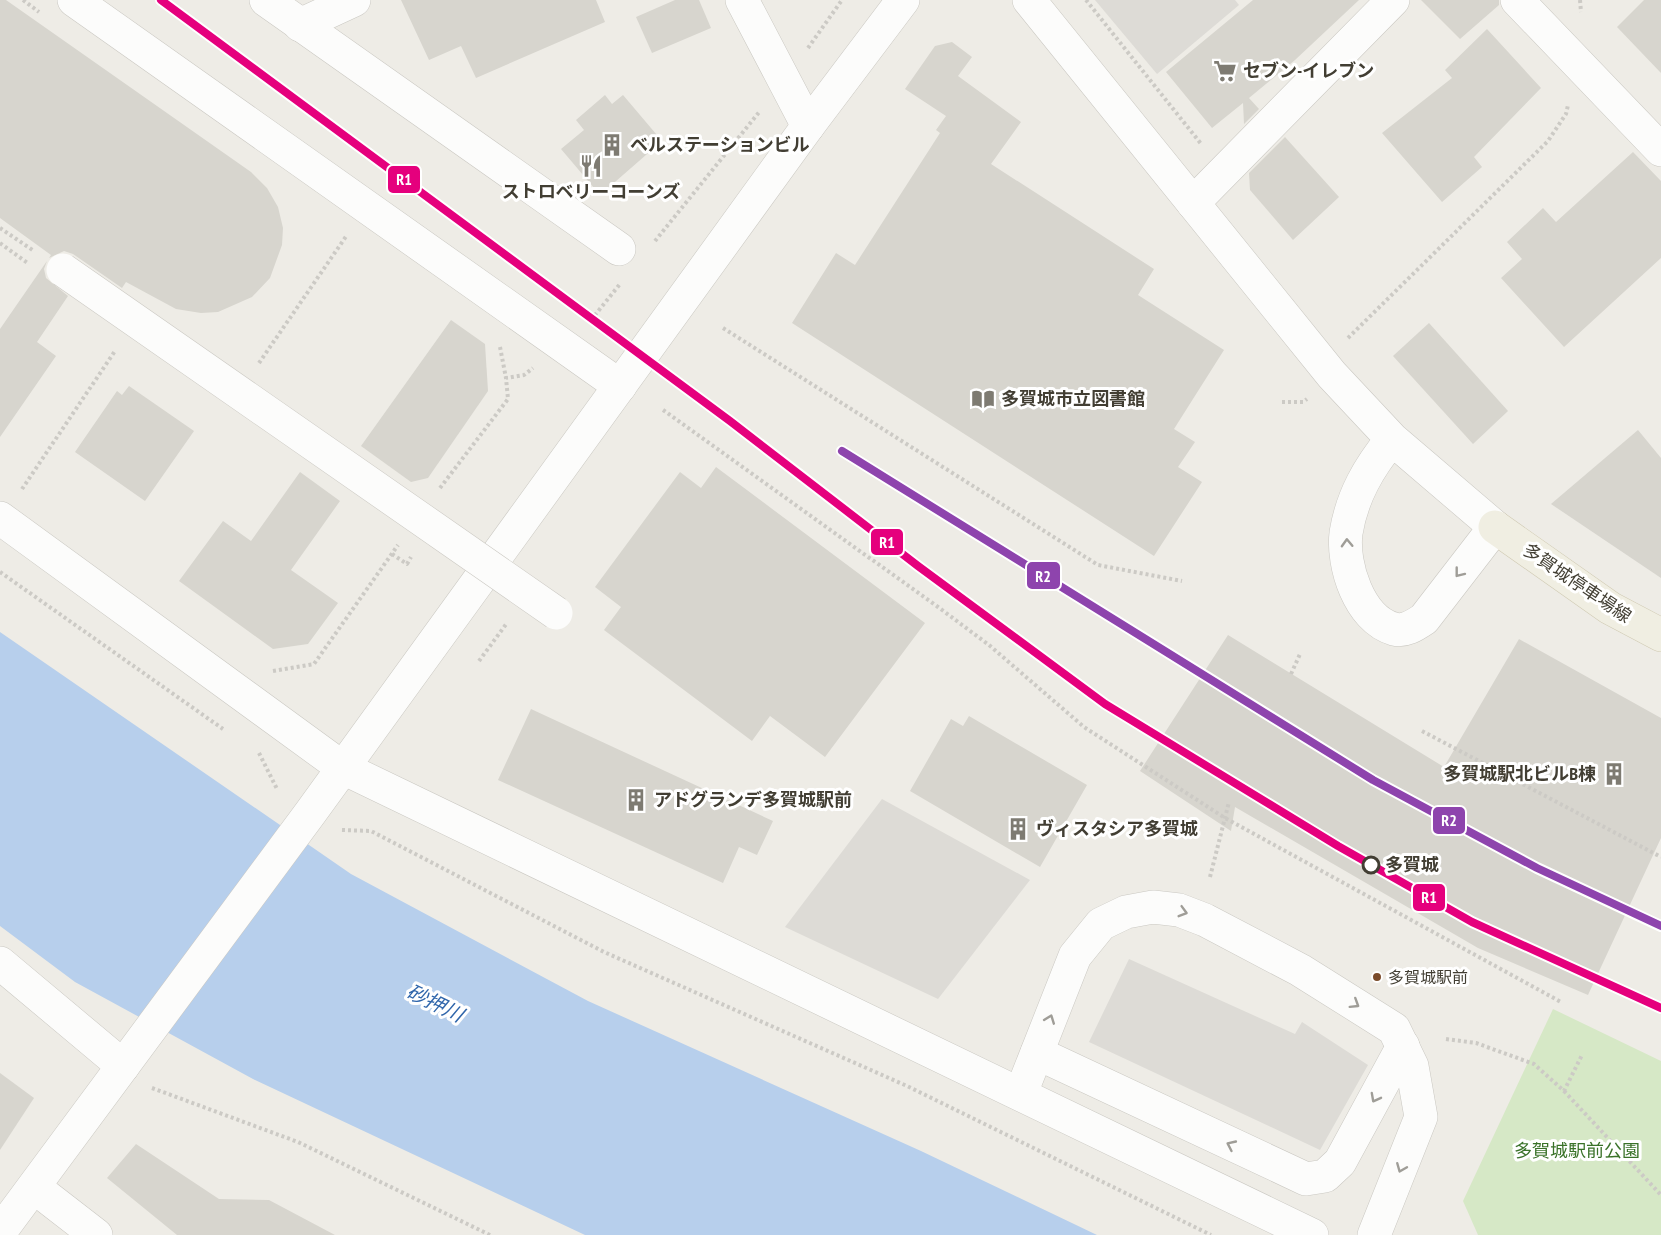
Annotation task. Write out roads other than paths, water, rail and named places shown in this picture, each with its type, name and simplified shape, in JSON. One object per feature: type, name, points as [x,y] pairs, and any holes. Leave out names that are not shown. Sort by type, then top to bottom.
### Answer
[{"type":"main road","name":"多賀城停車場線","points":[[1495,527],[1610,608],[1661,635]]},
{"type":"street","points":[[74,0],[620,386]]},
{"type":"street","points":[[266,0],[628,256]]},
{"type":"street","points":[[300,25],[354,0]]},
{"type":"street","points":[[742,0],[808,126]]},
{"type":"street","points":[[0,1232],[343,768],[808,126],[903,0]]},
{"type":"street","points":[[1029,0],[1321,362],[1392,439],[1495,527],[1424,619],[1410,628],[1395,630],[1380,621],[1359,600],[1348,570],[1346,535],[1354,499],[1371,465],[1392,439]]},
{"type":"street","points":[[1193,203],[1392,0]]},
{"type":"street","points":[[1517,0],[1661,150]]},
{"type":"street","points":[[51,270],[556,613]]},
{"type":"street","points":[[0,518],[343,768],[1312,1235]]},
{"type":"street","points":[[1021,1094],[1075,956],[1101,924],[1126,912],[1153,908],[1179,910],[1205,920],[1300,970],[1394,1029],[1412,1066],[1421,1117],[1374,1235]]},
{"type":"street","points":[[0,963],[123,1066]]},
{"type":"street","points":[[1037,1053],[1306,1179],[1325,1176],[1340,1162],[1403,1046]]},
{"type":"street","points":[[34,1187],[96,1235]]},
{"type":"water","name":"砂押川","points":[[0,632],[351,874],[588,1001],[921,1151],[1097,1235],[585,1235],[253,1079],[75,982],[0,926]]},
{"type":"place","name":"セブン-イレブン","points":[[1225,71]]},
{"type":"place","name":"ベルステーションビル","points":[[612,145]]},
{"type":"place","name":"ストロベリーコーンズ","points":[[591,166]]},
{"type":"place","name":"多賀城市立図書館","points":[[983,399]]},
{"type":"place","name":"多賀城駅北ビルB棟","points":[[1614,774]]},
{"type":"place","name":"アドグランデ多賀城駅前","points":[[636,800]]},
{"type":"place","name":"ヴィスタシア多賀城","points":[[1018,829]]},
{"type":"place","name":"多賀城","points":[[1371,865]]},
{"type":"place","name":"多賀城駅前","points":[[1377,977]]},
{"type":"park label","name":"多賀城駅前公園","points":[[1577,1151]]}]
